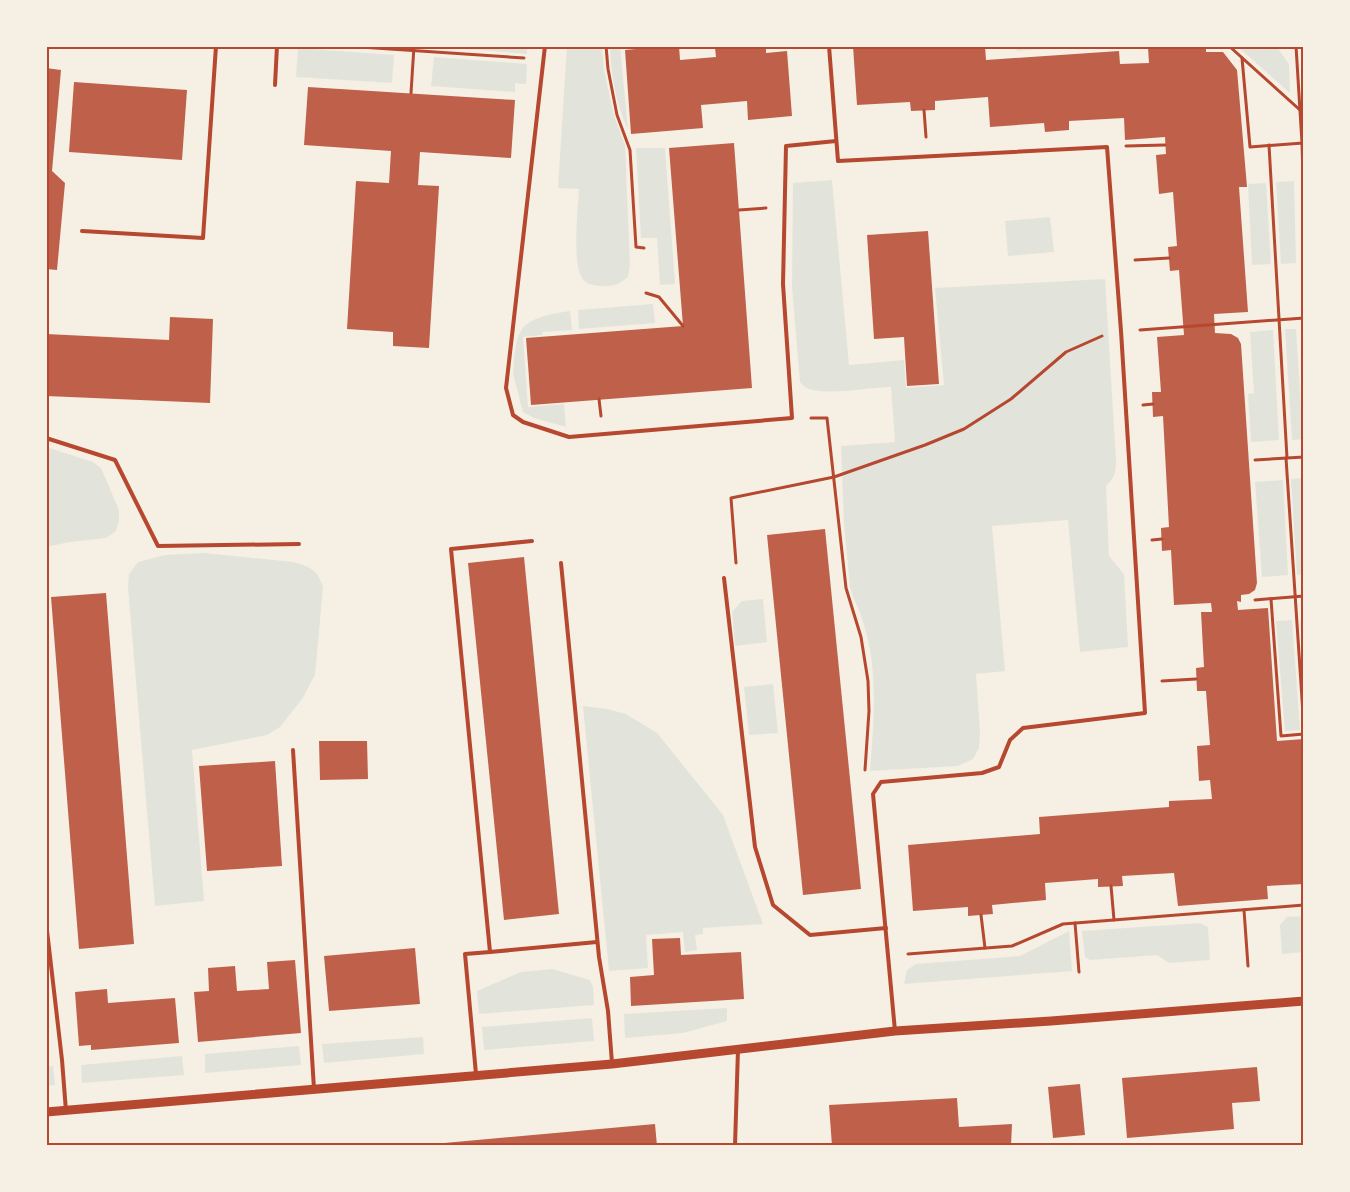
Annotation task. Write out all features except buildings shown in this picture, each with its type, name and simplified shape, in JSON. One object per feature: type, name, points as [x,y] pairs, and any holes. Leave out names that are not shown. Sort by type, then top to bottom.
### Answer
[{"type":"street","points":[[46,1112],[612,1064],[894,1032],[1304,1001]]},
{"type":"lane","points":[[82,231],[203,238],[216,46]]},
{"type":"lane","points":[[275,85],[277,46]]},
{"type":"lane","points":[[545,46],[506,388],[513,414],[523,422],[569,437],[792,418],[783,284],[786,146],[836,141]]},
{"type":"lane","points":[[829,46],[838,161],[1107,147],[1121,331],[1144,713],[1023,728],[1010,740],[999,767],[982,774],[881,782],[873,794],[894,1032]]},
{"type":"lane","points":[[46,438],[115,460],[158,546],[299,544]]},
{"type":"lane","points":[[490,952],[451,549],[532,541]]},
{"type":"lane","points":[[561,563],[597,942],[608,1011],[612,1064]]},
{"type":"lane","points":[[724,578],[755,847],[773,905],[810,935],[886,928]]},
{"type":"lane","points":[[293,750],[314,1089]]},
{"type":"lane","points":[[46,922],[66,1110]]},
{"type":"lane","points":[[476,1075],[466,954],[597,942]]},
{"type":"lane","points":[[735,1146],[738,1049]]},
{"type":"path","points":[[344,46],[414,49],[544,59]]},
{"type":"path","points":[[606,46],[608,69],[617,114],[630,150],[636,247],[644,248]]},
{"type":"path","points":[[1229,46],[1300,110]]},
{"type":"path","points":[[1296,46],[1303,143],[1304,214]]},
{"type":"path","points":[[411,93],[414,49]]},
{"type":"path","points":[[1242,58],[1250,147],[1303,143]]},
{"type":"path","points":[[924,110],[927,157]]},
{"type":"path","points":[[1107,147],[1165,145]]},
{"type":"path","points":[[1269,145],[1294,597],[1304,729]]},
{"type":"path","points":[[739,210],[784,206]]},
{"type":"path","points":[[1116,261],[1169,258]]},
{"type":"path","points":[[646,293],[659,297],[683,326]]},
{"type":"path","points":[[724,578],[736,563],[731,498],[834,478],[964,428],[1011,399],[1066,352],[1101,336],[1121,331],[1304,318]]},
{"type":"path","points":[[792,418],[827,418],[846,588],[861,637],[868,681],[869,711],[865,769],[870,783],[877,788]]},
{"type":"path","points":[[1255,460],[1304,457]]},
{"type":"path","points":[[1255,600],[1304,596]]},
{"type":"path","points":[[1271,599],[1281,736],[1304,734]]},
{"type":"path","points":[[1143,682],[1196,679]]},
{"type":"path","points":[[1111,886],[1114,920]]},
{"type":"path","points":[[888,955],[1012,946],[1054,926],[1075,923],[1304,905]]},
{"type":"path","points":[[1244,910],[1248,966]]},
{"type":"path","points":[[981,915],[985,948]]},
{"type":"path","points":[[1075,923],[1079,972]]},
{"type":"shaded area","points":[[453,46],[527,46],[527,54],[453,48]]},
{"type":"shaded area","points":[[567,46],[602,46],[604,70],[614,116],[625,145],[630,265],[628,277],[618,284],[611,286],[592,285],[585,282],[582,278],[576,248],[579,189],[558,188]]},
{"type":"shaded area","points":[[610,46],[620,46],[628,130],[620,110],[615,89]]},
{"type":"shaded area","points":[[1016,46],[1089,46],[1017,51]]},
{"type":"shaded area","points":[[1237,46],[1277,47],[1289,64],[1290,93]]},
{"type":"shaded area","points":[[298,48],[394,55],[392,83],[296,77]]},
{"type":"shaded area","points":[[434,57],[527,64],[526,84],[515,83],[515,92],[431,86]]},
{"type":"shaded area","points":[[636,148],[665,148],[675,284],[660,285],[657,238],[641,238]]},
{"type":"shaded area","points":[[832,180],[849,365],[904,360],[906,388],[944,385],[935,288],[1105,279],[1116,460],[1114,474],[1106,486],[1109,556],[1124,574],[1128,647],[1080,652],[1068,520],[992,526],[1005,671],[976,674],[980,732],[979,748],[973,759],[958,766],[870,771],[874,711],[872,665],[866,631],[850,587],[844,524],[841,446],[895,442],[891,387],[822,391],[812,390],[803,386],[800,382],[792,287],[793,183]]},
{"type":"shaded area","points":[[1294,181],[1296,263],[1281,264],[1276,182]]},
{"type":"shaded area","points":[[1266,183],[1271,264],[1252,265],[1248,184]]},
{"type":"shaded area","points":[[1050,217],[1054,252],[1008,256],[1005,221]]},
{"type":"shaded area","points":[[653,304],[655,323],[579,329],[578,310]]},
{"type":"shaded area","points":[[570,311],[572,330],[543,332],[542,335],[523,337],[528,407],[564,404],[566,427],[534,418],[523,412],[513,374],[517,341],[525,326],[543,316]]},
{"type":"shaded area","points":[[1285,329],[1296,329],[1303,439],[1292,440]]},
{"type":"shaded area","points":[[1273,330],[1279,440],[1251,442],[1248,394],[1254,393],[1250,332]]},
{"type":"shaded area","points":[[46,447],[93,462],[101,468],[119,510],[116,531],[106,538],[46,547]]},
{"type":"shaded area","points":[[1304,478],[1304,574],[1297,575],[1291,479]]},
{"type":"shaded area","points":[[1283,480],[1288,575],[1262,577],[1255,482]]},
{"type":"shaded area","points":[[204,553],[293,562],[309,567],[316,572],[323,587],[315,675],[302,699],[280,727],[267,735],[192,750],[204,901],[155,906],[128,587],[129,574],[138,562],[165,555]]},
{"type":"shaded area","points":[[763,599],[767,642],[735,646],[732,612],[742,601]]},
{"type":"shaded area","points":[[1292,620],[1300,730],[1285,731],[1276,621]]},
{"type":"shaded area","points":[[1300,620],[1304,620],[1304,675]]},
{"type":"shaded area","points":[[773,684],[778,733],[749,735],[744,687]]},
{"type":"shaded area","points":[[583,706],[626,714],[657,733],[723,815],[763,924],[703,928],[703,934],[695,935],[697,950],[685,952],[683,932],[646,935],[648,968],[609,971]]},
{"type":"shaded area","points":[[1304,916],[1304,952],[1282,954],[1280,925],[1287,917]]},
{"type":"shaded area","points":[[1199,923],[1208,927],[1210,960],[1169,963],[1157,955],[1090,960],[1085,957],[1082,931]]},
{"type":"shaded area","points":[[1069,931],[1072,971],[904,984],[907,970],[916,964],[1020,956]]},
{"type":"shaded area","points":[[552,969],[590,980],[593,987],[594,1005],[479,1014],[477,991],[521,972]]},
{"type":"shaded area","points":[[727,1008],[727,1021],[683,1033],[625,1038],[624,1014]]},
{"type":"shaded area","points":[[592,1018],[594,1041],[484,1050],[482,1027]]},
{"type":"shaded area","points":[[423,1037],[424,1054],[324,1063],[322,1044]]},
{"type":"shaded area","points":[[299,1046],[301,1065],[205,1073],[205,1054]]},
{"type":"shaded area","points":[[182,1056],[184,1075],[82,1083],[81,1065]]},
{"type":"shaded area","points":[[53,1066],[55,1085],[46,1086],[46,1067]]}]
